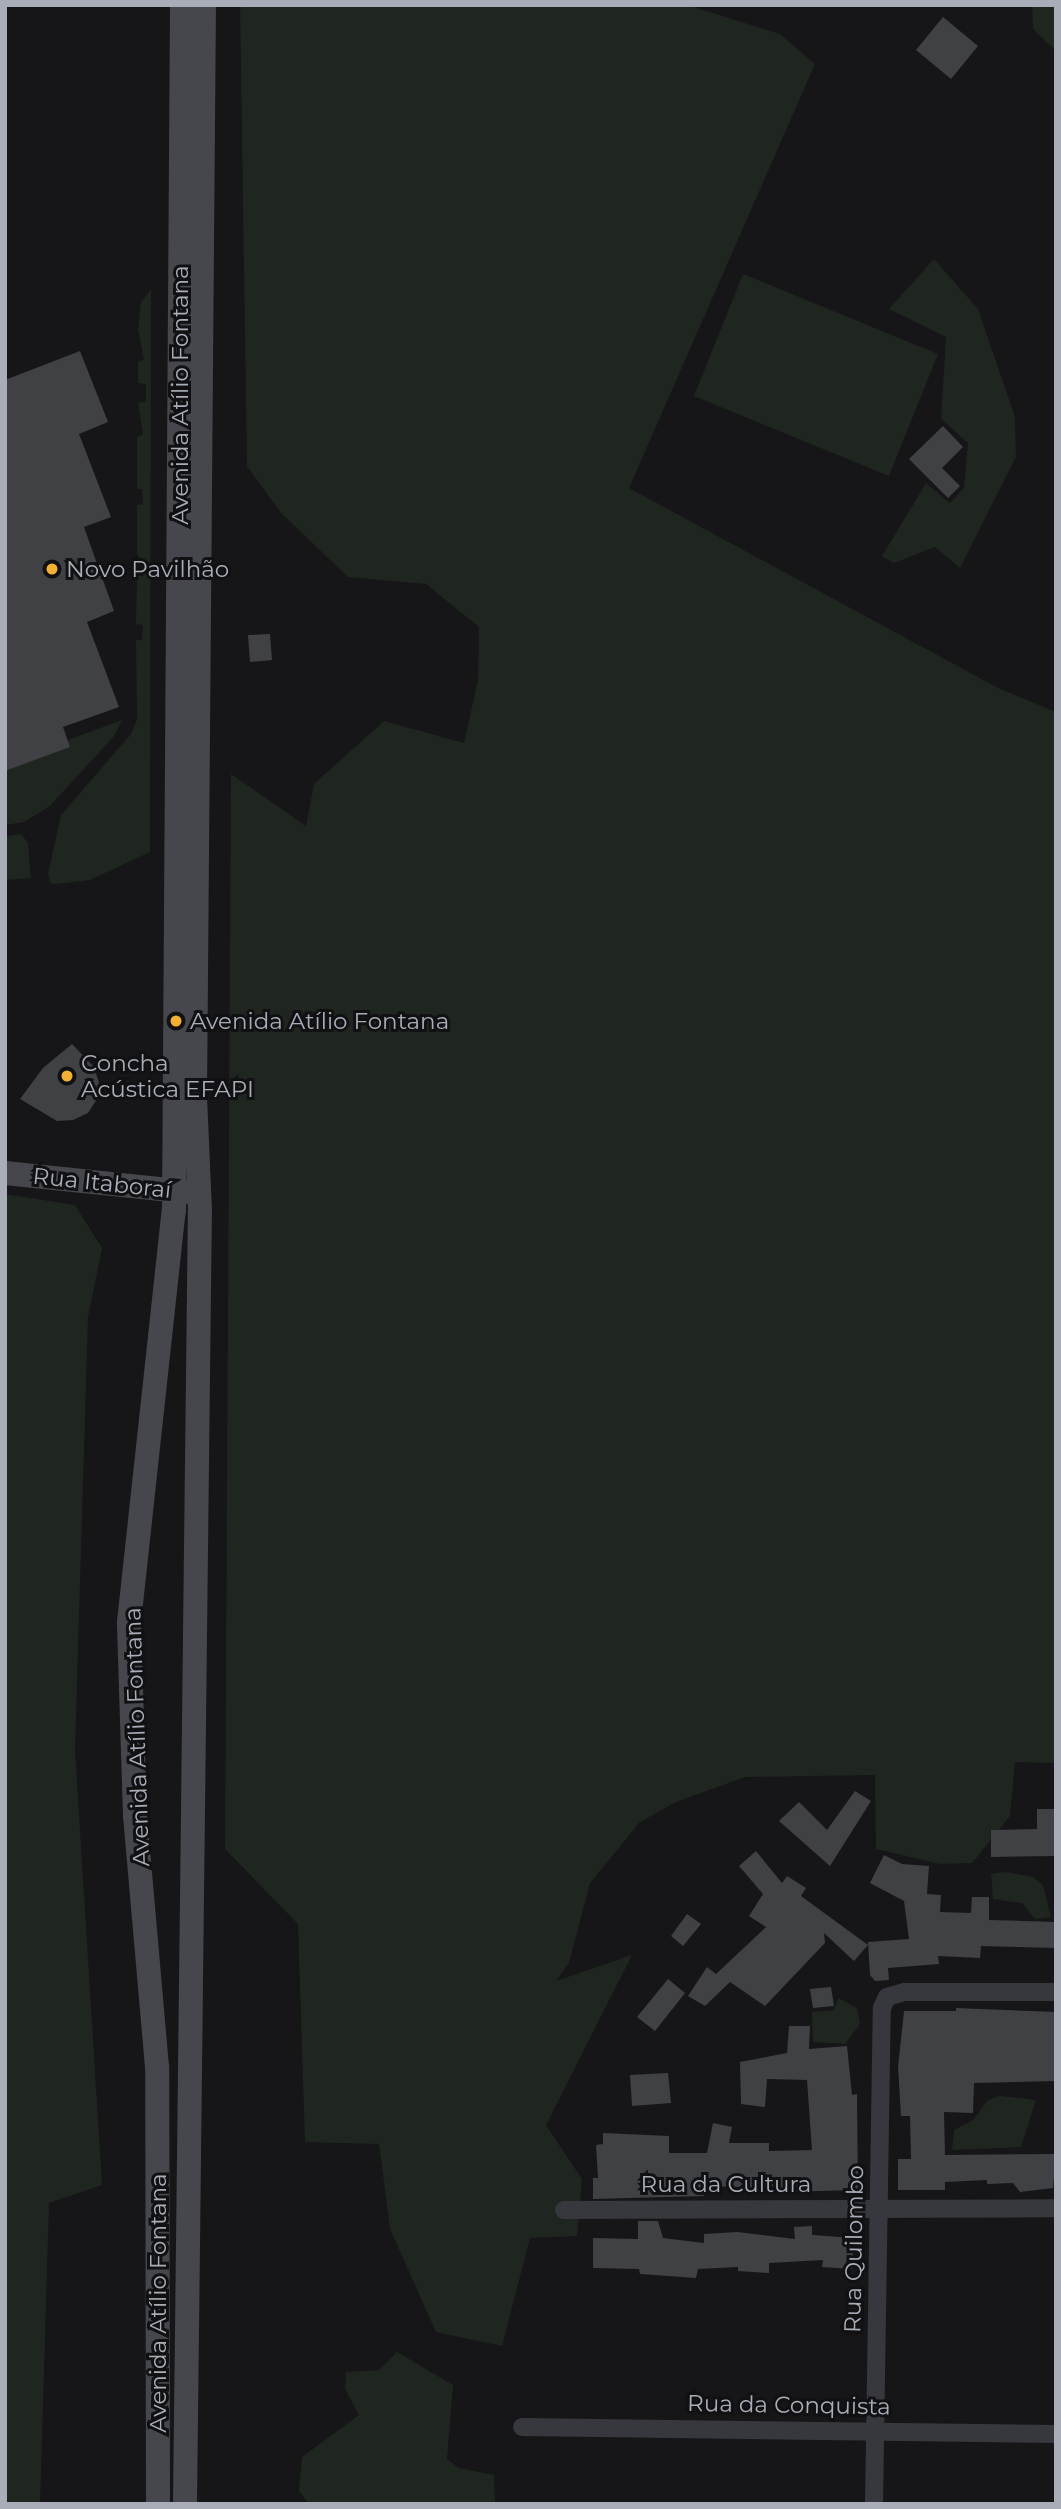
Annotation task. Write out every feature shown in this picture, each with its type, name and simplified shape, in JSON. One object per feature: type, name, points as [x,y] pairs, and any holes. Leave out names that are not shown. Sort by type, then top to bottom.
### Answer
[{"type":"main road","name":"Avenida Atílio Fontana","points":[[158,2504],[157,2067],[135,1816],[129,1622],[174,1191],[182,5]]},
{"type":"main road","name":"Avenida Atílio Fontana","points":[[185,2504],[200,1193],[195,1098],[204,5]]},
{"type":"main road","name":"Rua Itaboraí","points":[[5,1173],[200,1193]]},
{"type":"street","name":"Rua Quilombo","points":[[874,2504],[882,2008],[887,1997],[905,1992],[1056,1992]]},
{"type":"street","name":"Rua da Cultura","points":[[564,2210],[1056,2208]]},
{"type":"street","name":"Rua da Conquista","points":[[522,2427],[1056,2434]]},
{"type":"shaded area","points":[[240,5],[687,5],[780,34],[815,64],[629,488],[998,688],[1056,712],[1056,1763],[1015,1762],[1010,1816],[972,1863],[940,1864],[876,1849],[875,1775],[745,1777],[676,1802],[640,1822],[590,1883],[569,1963],[556,1981],[632,1955],[546,2125],[582,2179],[577,2236],[530,2238],[502,2346],[436,2332],[390,2229],[379,2144],[305,2142],[298,1924],[225,1849],[231,774],[306,826],[314,784],[384,721],[464,743],[478,680],[479,627],[426,584],[348,577],[281,513],[247,466]]},
{"type":"shaded area","points":[[1032,5],[1056,5],[1056,51],[1033,29]]},
{"type":"shaded area","points":[[934,259],[978,309],[1015,417],[1016,457],[960,568],[935,547],[894,563],[882,556],[926,483],[950,503],[964,488],[968,443],[941,419],[946,337],[889,309]]},
{"type":"shaded area","points":[[743,274],[938,354],[889,476],[694,396]]},
{"type":"shaded area","points":[[151,289],[150,852],[90,880],[56,884],[50,883],[48,874],[61,815],[131,734],[137,719],[136,640],[142,640],[143,625],[136,624],[137,576],[143,576],[142,562],[137,562],[137,505],[143,504],[142,489],[137,489],[137,437],[143,434],[138,403],[146,401],[146,384],[138,383],[138,362],[144,360],[138,329],[141,302]]},
{"type":"shaded area","points":[[122,720],[114,736],[50,806],[24,822],[5,825],[5,771],[69,747],[68,740]]},
{"type":"shaded area","points":[[21,834],[28,843],[31,878],[5,880],[5,836]]},
{"type":"shaded area","points":[[5,1194],[75,1205],[102,1248],[88,1317],[75,1749],[102,2185],[49,2203],[40,2504],[5,2504]]},
{"type":"shaded area","points":[[1006,1872],[1033,1877],[1043,1885],[1051,1917],[1035,1919],[1022,1903],[993,1899],[991,1874]]},
{"type":"shaded area","points":[[838,1998],[857,2008],[860,2024],[845,2044],[813,2042],[812,2012],[834,2010]]},
{"type":"shaded area","points":[[1000,2096],[1036,2100],[1021,2147],[952,2150],[954,2130],[973,2120],[988,2100]]},
{"type":"shaded area","points":[[397,2352],[453,2385],[447,2459],[459,2468],[494,2475],[495,2504],[309,2504],[299,2491],[302,2457],[359,2415],[345,2389],[346,2372],[379,2370]]},
{"type":"building","points":[[943,17],[978,46],[951,79],[916,50]]},
{"type":"building","name":"Novo Pavilhão","points":[[80,351],[108,422],[79,434],[111,517],[84,527],[114,611],[87,622],[119,707],[63,727],[70,747],[5,771],[5,380]]},
{"type":"building","points":[[943,426],[963,447],[942,468],[960,486],[948,498],[909,459]]},
{"type":"building","points":[[270,634],[272,660],[250,662],[248,635]]},
{"type":"building","name":"Concha Acústica EFAPI","points":[[72,1044],[94,1067],[99,1083],[97,1099],[88,1113],[73,1120],[57,1121],[20,1099],[43,1068]]},
{"type":"building","points":[[855,1791],[871,1801],[830,1866],[779,1821],[799,1802],[827,1830]]},
{"type":"building","points":[[1037,1809],[1056,1809],[1056,1856],[991,1857],[991,1830],[1037,1829]]},
{"type":"building","points":[[756,1851],[782,1883],[787,1876],[806,1888],[801,1896],[868,1945],[854,1961],[824,1933],[825,1943],[765,2006],[730,1982],[705,2006],[688,1996],[707,1967],[716,1974],[766,1927],[749,1916],[763,1894],[739,1866]]},
{"type":"building","points":[[884,1855],[902,1864],[929,1866],[927,1894],[941,1895],[940,1912],[971,1913],[972,1897],[989,1897],[989,1920],[1056,1922],[1056,1948],[981,1946],[980,1958],[938,1956],[939,1964],[888,1968],[889,1980],[875,1981],[870,1975],[868,1942],[909,1939],[904,1901],[870,1883]]},
{"type":"building","points":[[687,1914],[701,1924],[683,1946],[671,1936]]},
{"type":"building","points":[[668,1979],[685,1993],[655,2031],[637,2017]]},
{"type":"building","points":[[831,1987],[834,2006],[813,2008],[810,1989]]},
{"type":"building","points":[[956,2008],[1056,2012],[1056,2081],[974,2083],[973,2113],[944,2112],[945,2155],[1056,2154],[1053,2188],[1020,2192],[1013,2183],[987,2184],[987,2180],[945,2182],[945,2190],[898,2190],[898,2159],[911,2159],[910,2116],[901,2116],[898,2067],[904,2011],[956,2011]]},
{"type":"building","points":[[789,2026],[810,2026],[809,2049],[847,2046],[852,2095],[857,2094],[858,2190],[739,2193],[739,2187],[704,2186],[704,2196],[593,2199],[593,2178],[598,2178],[596,2145],[603,2144],[603,2133],[669,2136],[669,2153],[707,2153],[713,2123],[732,2127],[729,2143],[769,2143],[769,2151],[812,2150],[807,2080],[767,2079],[765,2107],[741,2104],[740,2062],[787,2053]]},
{"type":"building","points":[[668,2073],[671,2103],[632,2106],[630,2075]]},
{"type":"building","points":[[638,2221],[658,2221],[663,2238],[704,2243],[704,2234],[737,2232],[795,2239],[794,2227],[812,2226],[812,2235],[854,2238],[852,2269],[822,2267],[823,2260],[769,2263],[769,2273],[738,2271],[738,2267],[698,2269],[696,2278],[640,2274],[639,2269],[593,2268],[593,2238],[638,2239]]},
{"type":"place","name":"Novo Pavilhão","points":[[52,569]]},
{"type":"place","name":"Avenida Atílio Fontana","points":[[176,1021]]},
{"type":"place","name":"Concha Acústica EFAPI","points":[[67,1076]]}]
